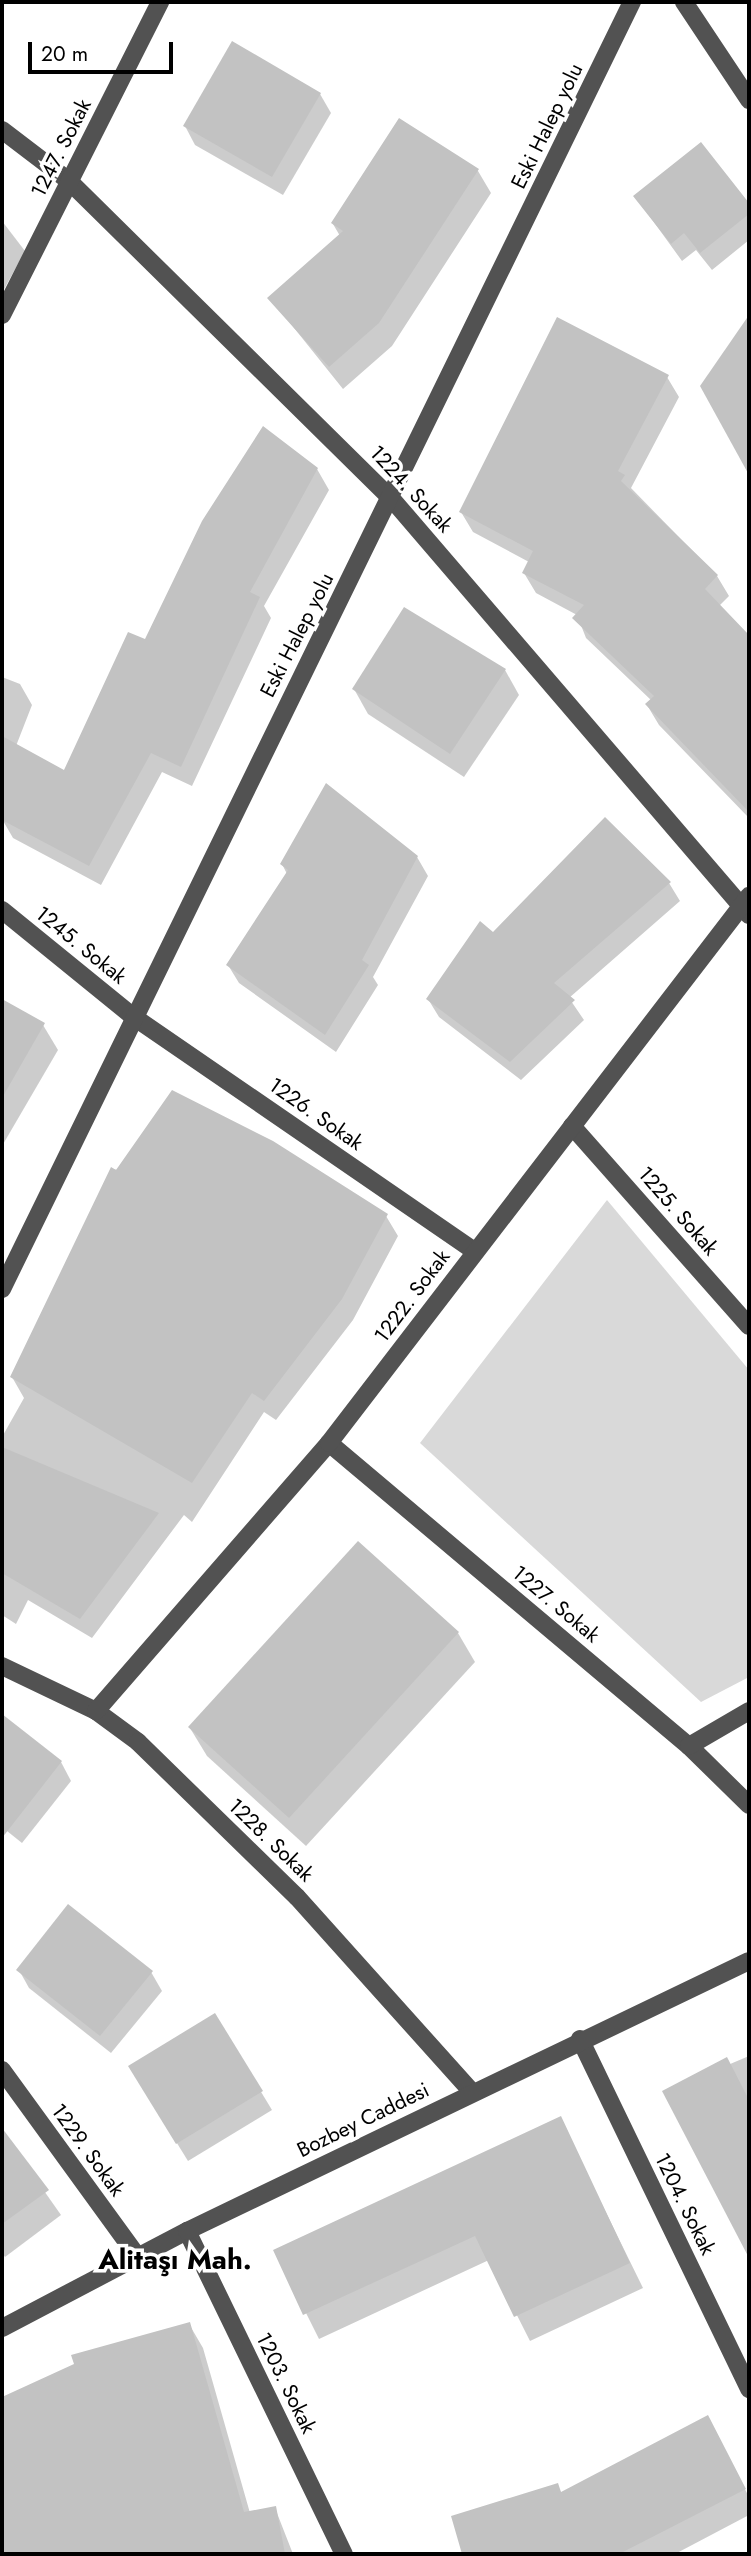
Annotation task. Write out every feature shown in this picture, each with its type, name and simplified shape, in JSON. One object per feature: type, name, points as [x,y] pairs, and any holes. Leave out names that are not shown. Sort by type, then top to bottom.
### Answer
[{"type":"street","name":"1247. Sokak","points":[[2,315],[160,2]]},
{"type":"street","name":"Eski Halep yolu","points":[[2,1289],[131,1015],[391,498],[632,2]]},
{"type":"street","points":[[684,2],[749,100]]},
{"type":"street","name":"1224. Sokak","points":[[2,130],[69,181],[391,498],[746,905]]},
{"type":"street","name":"1222. Sokak","points":[[96,1711],[329,1443],[474,1251],[746,905]]},
{"type":"street","name":"1245. Sokak","points":[[2,911],[131,1015]]},
{"type":"street","name":"1226. Sokak","points":[[131,1015],[474,1251]]},
{"type":"street","name":"1225. Sokak","points":[[572,1126],[749,1326]]},
{"type":"street","name":"1227. Sokak","points":[[329,1443],[689,1746],[749,1805]]},
{"type":"street","name":"1228. Sokak","points":[[2,1667],[96,1711],[138,1742],[296,1897],[472,2092]]},
{"type":"street","points":[[689,1746],[749,1711]]},
{"type":"street","name":"Bozbey Caddesi","points":[[2,2328],[187,2231],[580,2039],[749,1961]]},
{"type":"street","name":"1204. Sokak","points":[[580,2039],[749,2389]]},
{"type":"street","name":"1229. Sokak","points":[[2,2070],[138,2257]]},
{"type":"street","name":"1203. Sokak","points":[[187,2231],[344,2554]]},
{"type":"shaded area","points":[[607,1200],[749,1370],[749,1677],[701,1702],[420,1443]]},
{"type":"building","points":[[232,41],[321,93],[272,177],[183,126]]},
{"type":"building","points":[[399,118],[479,169],[379,323],[329,367],[267,298],[343,231],[331,223]]},
{"type":"building","points":[[701,142],[749,203],[749,214],[700,253],[684,233],[671,244],[633,196]]},
{"type":"building","points":[[749,315],[749,475],[700,386]]},
{"type":"building","points":[[557,317],[669,375],[618,471],[625,475],[621,481],[718,575],[705,589],[749,635],[749,812],[645,704],[654,696],[572,618],[584,605],[522,573],[533,551],[459,512]]},
{"type":"building","points":[[263,426],[318,468],[250,592],[260,597],[181,767],[151,753],[89,866],[2,820],[2,736],[64,770],[128,632],[145,639],[202,521]]},
{"type":"building","points":[[404,607],[506,669],[450,754],[352,689]]},
{"type":"building","points":[[326,783],[418,856],[362,960],[369,965],[325,1035],[226,965],[288,870],[280,864]]},
{"type":"building","points":[[605,817],[671,882],[554,983],[575,1000],[510,1062],[426,999],[480,921],[493,932]]},
{"type":"building","points":[[2,999],[45,1023],[2,1098]]},
{"type":"building","points":[[172,1090],[273,1141],[388,1214],[342,1299],[264,1401],[252,1393],[192,1483],[10,1377],[111,1167],[116,1170]]},
{"type":"building","points":[[2,1447],[159,1513],[80,1619],[2,1573]]},
{"type":"building","points":[[358,1541],[459,1632],[289,1818],[188,1727]]},
{"type":"building","points":[[2,1714],[62,1761],[2,1838]]},
{"type":"building","points":[[68,1904],[153,1971],[100,2036],[16,1970]]},
{"type":"building","points":[[215,2013],[263,2091],[176,2144],[128,2066]]},
{"type":"building","points":[[727,2057],[749,2100],[749,2258],[662,2091]]},
{"type":"building","points":[[561,2116],[630,2263],[514,2317],[475,2236],[303,2315],[273,2250]]},
{"type":"building","points":[[2,2128],[49,2190],[2,2224]]},
{"type":"building","points":[[190,2322],[244,2512],[276,2506],[285,2554],[2,2554],[2,2397],[74,2364],[71,2355]]},
{"type":"building","points":[[708,2415],[746,2489],[619,2554],[462,2554],[451,2516],[558,2483],[561,2492]]},
{"type":"district","name":"Alitaşı Mah.","points":[[175,2260]]}]
